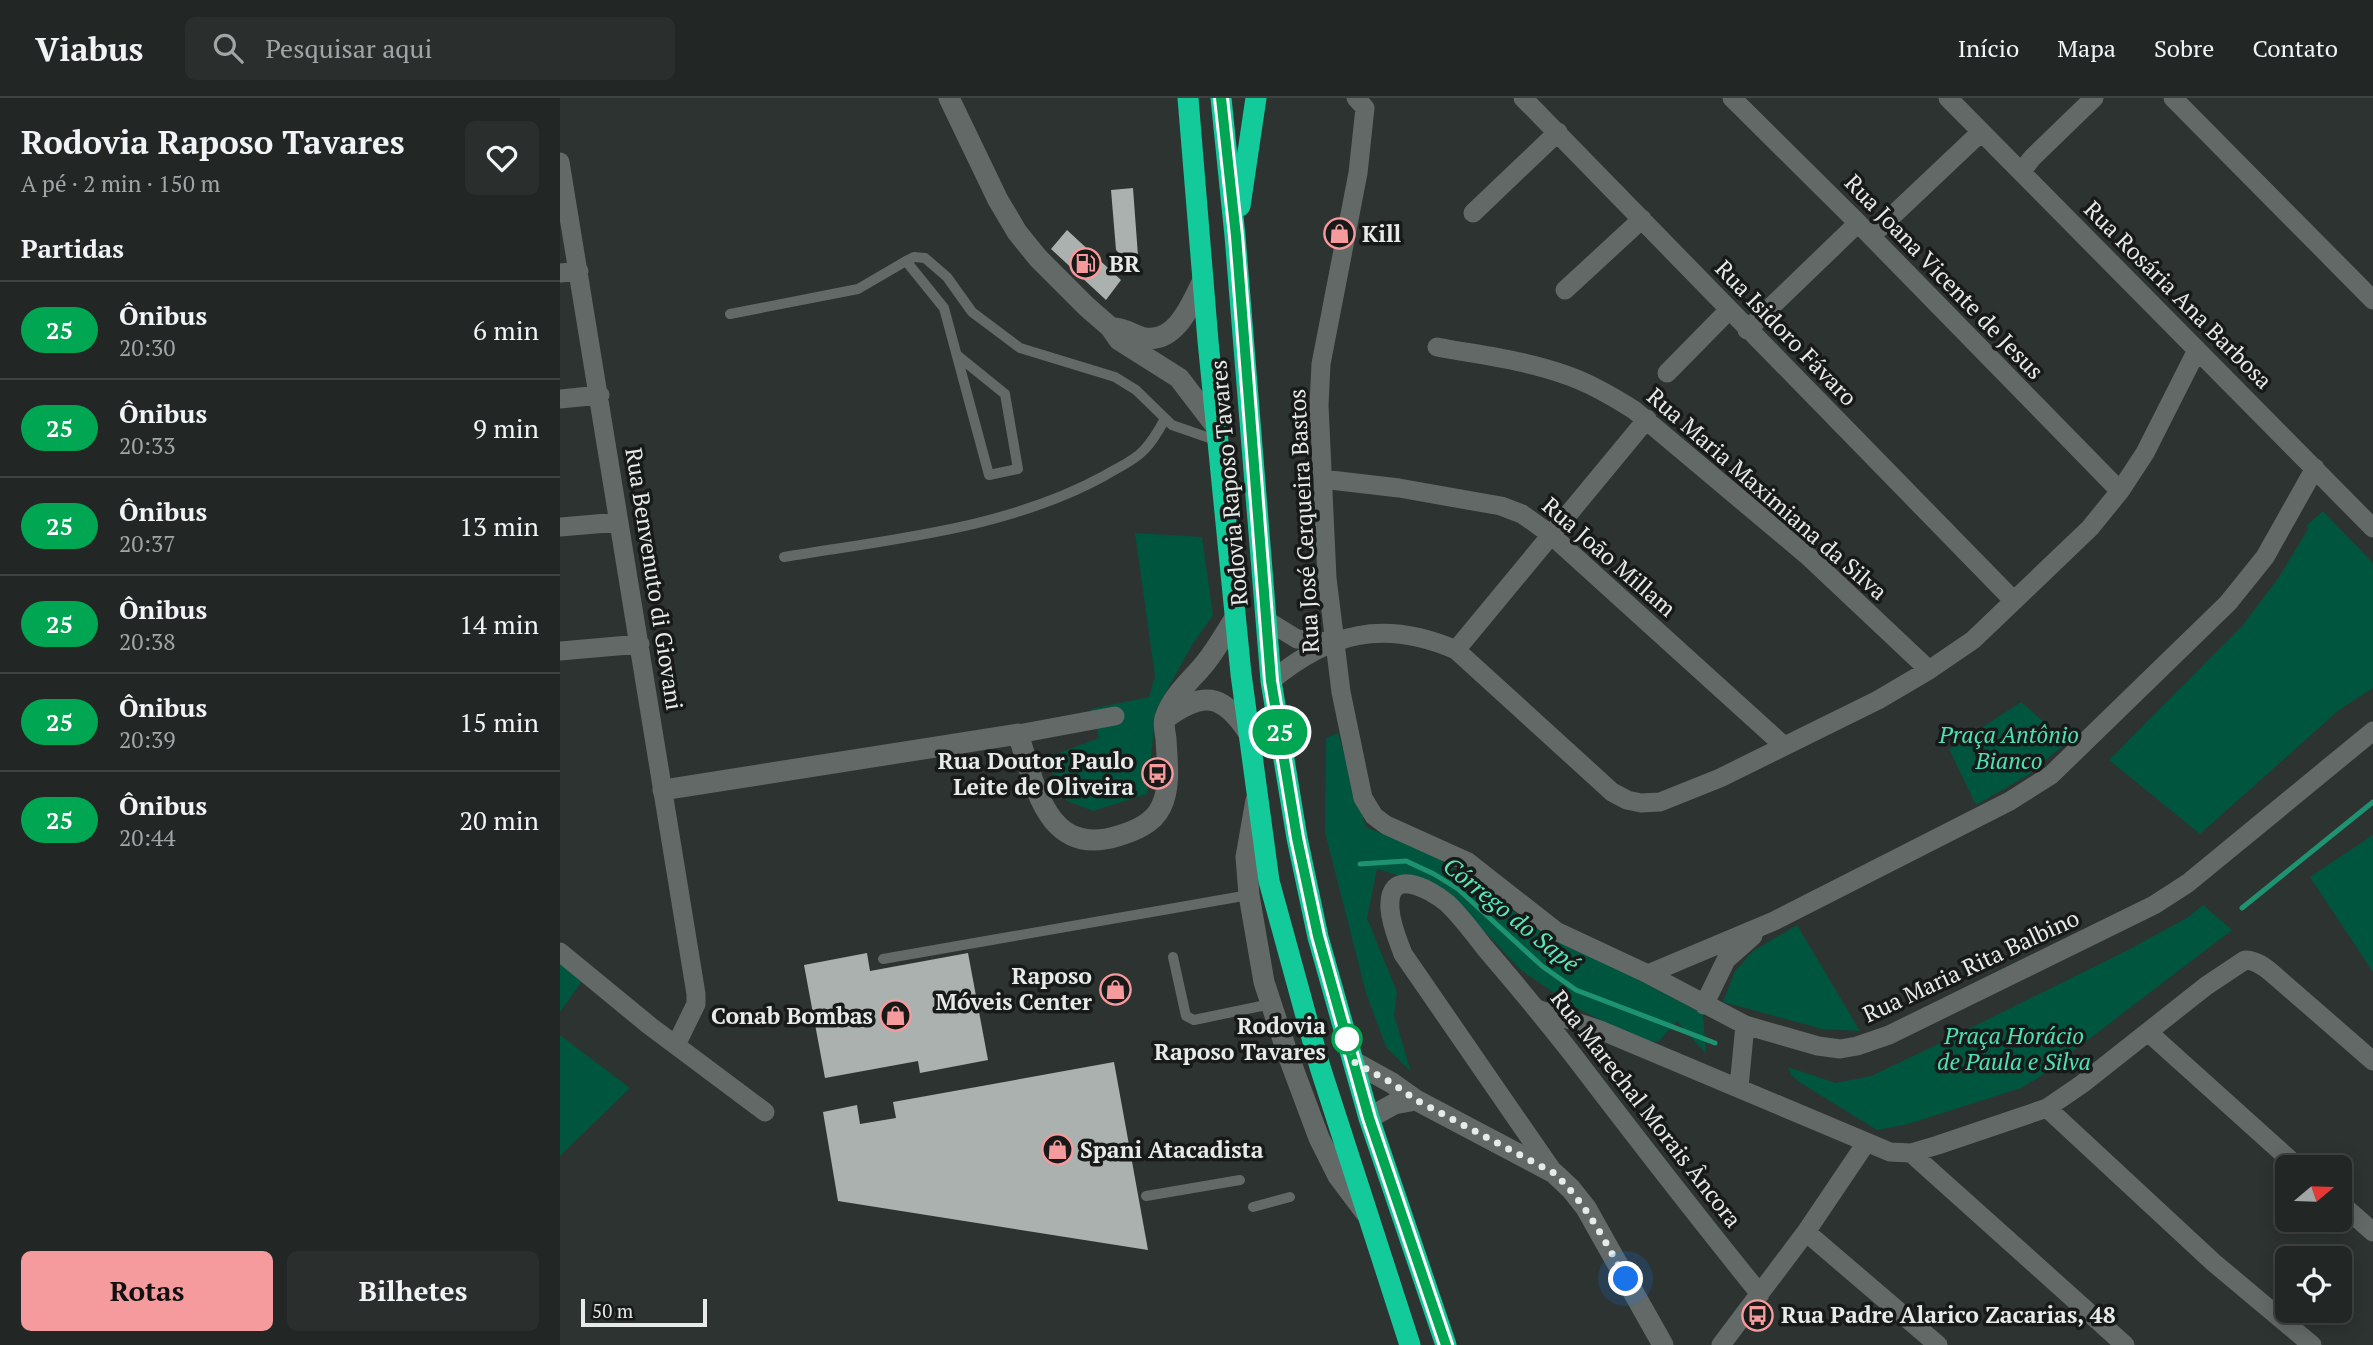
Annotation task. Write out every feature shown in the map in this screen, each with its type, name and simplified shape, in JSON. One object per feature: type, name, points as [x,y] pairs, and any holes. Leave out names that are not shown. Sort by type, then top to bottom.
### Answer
[{"type":"highway","name":"Rodovia Raposo Tavares","points":[[1188,98],[1236,618],[1248,732],[1269,881],[1320,1067],[1410,1345]]},
{"type":"highway","name":"Rodovia Raposo Tavares","points":[[1221,98],[1236,236],[1271,681],[1297,838],[1315,923],[1369,1118],[1446,1345]]},
{"type":"highway","points":[[1236,236],[1256,98]]},
{"type":"street","points":[[949,98],[978,161],[1017,232],[1066,288],[1110,327],[1119,340],[1179,378],[1219,435]]},
{"type":"street","name":"Rua Isidoro Fávaro","points":[[1523,98],[2014,601]]},
{"type":"street","name":"Rua Joana Vicente de Jesus","points":[[1732,98],[2120,491]]},
{"type":"street","name":"Rua Rosária Ana Barbosa","points":[[1948,98],[2373,528]]},
{"type":"street","points":[[2021,172],[2094,98]]},
{"type":"street","points":[[2173,98],[2373,300]]},
{"type":"street","name":"Rua José Cerqueira Bastos","points":[[1364,102],[1358,173],[1321,364],[1319,405],[1333,641],[1363,798],[1374,816]]},
{"type":"street","points":[[1473,213],[1558,132]]},
{"type":"street","points":[[1747,330],[1981,132]]},
{"type":"street","name":"Rua Benvenuto di Giovani","points":[[560,162],[569,272],[600,395],[696,994],[696,1004],[676,1045]]},
{"type":"street","points":[[1566,290],[1642,219]]},
{"type":"street","points":[[1110,327],[1127,330],[1143,338],[1156,337],[1171,330],[1182,321],[1203,280]]},
{"type":"street","points":[[1667,373],[1729,310]]},
{"type":"street","name":"Rua Maria Maximiana da Silva","points":[[1437,347],[1567,375],[1614,397],[1647,419],[1809,557],[1930,670]]},
{"type":"street","points":[[1266,620],[1297,639],[1308,642],[1333,641],[1373,633],[1405,634],[1429,638],[1456,650],[1612,792],[1641,803],[1660,802],[1720,778],[1878,700],[1930,670],[1973,640],[2090,527],[2120,491],[2145,453],[2197,350]]},
{"type":"street","points":[[560,399],[600,395]]},
{"type":"street","points":[[1456,650],[1647,419]]},
{"type":"street","points":[[1648,974],[1774,921],[2010,801],[2051,775],[2228,603],[2265,557],[2315,468]]},
{"type":"street","name":"Rua João Millam","points":[[1322,479],[1399,488],[1501,506],[1522,514],[1550,534],[1783,745]]},
{"type":"street","points":[[560,527],[619,522]]},
{"type":"street","points":[[1018,734],[1042,804],[1051,821],[1064,832],[1089,840],[1134,831],[1149,822],[1160,810],[1166,796],[1164,720],[1174,701],[1206,662],[1236,618]]},
{"type":"street","points":[[1271,681],[1301,657],[1333,641]]},
{"type":"street","points":[[560,651],[640,643]]},
{"type":"street","points":[[1164,720],[1196,700],[1206,699],[1227,708],[1238,717],[1248,732]]},
{"type":"street","points":[[663,790],[1115,716]]},
{"type":"street","name":"Rua Maria Rita Balbino","points":[[1374,816],[1387,825],[1468,862],[1556,932],[1648,974],[1745,1025],[1818,1046],[1840,1049],[1889,1035],[2154,905],[2188,883],[2373,731]]},
{"type":"street","points":[[1257,795],[1246,857],[1249,895],[1264,982],[1287,1055],[1319,1138],[1338,1176],[1369,1218]]},
{"type":"street","name":"Rua Marechal Morais Âncora","points":[[1554,1173],[1404,954],[1390,909],[1391,896],[1396,888],[1405,883],[1416,884],[1430,891],[1448,905],[1538,1009],[1760,1294]]},
{"type":"street","points":[[1704,1005],[1726,960],[1746,941],[1774,921]]},
{"type":"street","points":[[560,952],[586,978],[765,1112]]},
{"type":"street","points":[[1538,1009],[1600,1030],[1890,1152],[1911,1153],[2047,1108],[2082,1084],[2238,962],[2251,960],[2273,974],[2373,1061]]},
{"type":"street","points":[[1739,1087],[1745,1025]]},
{"type":"street","points":[[2148,1032],[2285,1155]]},
{"type":"street","points":[[1354,1062],[1416,1100],[1554,1173],[1572,1189],[1586,1208],[1663,1345]]},
{"type":"street","points":[[1369,1118],[1394,1104],[1416,1100]]},
{"type":"street","points":[[2047,1108],[2213,1262],[2312,1345]]},
{"type":"street","points":[[1721,1345],[1806,1232],[1867,1143]]},
{"type":"street","points":[[1911,1153],[2124,1345]]},
{"type":"street","points":[[2352,1214],[2373,1232]]},
{"type":"street","points":[[1806,1232],[1938,1345]]},
{"type":"lane","points":[[730,314],[858,289],[905,261],[914,257],[925,258],[947,277],[972,312],[1020,348],[1115,377],[1136,390],[1172,425],[1219,435]]},
{"type":"lane","points":[[905,261],[944,308],[989,475],[1018,469],[1005,394],[958,356]]},
{"type":"lane","points":[[784,557],[933,532],[1037,507],[1079,489],[1143,452],[1165,419]]},
{"type":"lane","points":[[883,959],[1249,895]]},
{"type":"lane","points":[[1173,957],[1186,1016],[1194,1020],[1271,1004]]},
{"type":"lane","points":[[1146,1196],[1240,1180]]},
{"type":"lane","points":[[1253,1207],[1290,1197]]},
{"type":"green space","name":"Praça Antônio Bianco","points":[[2323,511],[2373,563],[2373,688],[2339,710],[2200,834],[2109,760],[2242,626],[2279,577],[2308,529],[2306,526]]},
{"type":"green space","points":[[1135,533],[1202,537],[1213,615],[1192,645],[1156,710],[1147,794],[1093,811],[1067,801],[1045,758],[1099,738],[1091,709],[1149,697],[1155,676]]},
{"type":"green space","name":"Praça Antônio Bianco","points":[[2021,702],[2067,742],[2028,775],[1976,805],[1949,749]]},
{"type":"green space","points":[[1338,733],[1366,827],[1437,857],[1529,922],[1703,1014],[1706,1054],[1677,1021],[1658,1042],[1639,1040],[1573,1006],[1522,971],[1445,890],[1377,869],[1367,918],[1397,992],[1394,1015],[1411,1072],[1386,1047],[1366,993],[1325,832],[1326,738]]},
{"type":"green space","points":[[2373,835],[2373,972],[2310,877]]},
{"type":"green space","name":"Praça Horácio de Paula e Silva","points":[[2203,905],[2232,930],[2038,1078],[2021,1088],[1908,1124],[1877,1130],[1791,1075],[1788,1067],[1836,1083],[1871,1076],[2124,952],[2187,918]]},
{"type":"green space","points":[[1797,925],[1860,1031],[1822,1029],[1723,1002],[1735,971],[1753,951]]},
{"type":"green space","points":[[560,962],[583,980],[560,1012]]},
{"type":"green space","points":[[560,1035],[630,1088],[560,1156]]},
{"type":"building","points":[[1133,188],[1138,256],[1124,258],[1116,250],[1111,190]]},
{"type":"building","name":"BR","points":[[1067,230],[1121,280],[1106,300],[1051,249]]},
{"type":"building","name":"Conab Bombas","points":[[867,953],[870,971],[968,953],[988,1060],[920,1073],[918,1061],[825,1078],[804,965]]},
{"type":"building","points":[[1114,1062],[1148,1250],[838,1201],[823,1112],[857,1105],[860,1124],[896,1118],[893,1102]]},
{"type":"waterway","name":"Córrego do Sapé","points":[[2242,908],[2373,802]]},
{"type":"waterway","name":"Córrego do Sapé","points":[[1360,864],[1406,861],[1434,874],[1458,889],[1542,966],[1576,990],[1715,1043]]},
{"type":"bus line","name":"25","points":[[1221,98],[1236,236],[1271,681],[1297,838],[1318,936],[1369,1118],[1446,1345]]},
{"type":"place","name":"Kill","points":[[1339,234]]},
{"type":"place","name":"BR","points":[[1086,264]]},
{"type":"place","name":"Rua Doutor Paulo Leite de Oliveira","points":[[1157,774]]},
{"type":"place","name":"Raposo Móveis Center","points":[[1115,989]]},
{"type":"place","name":"Conab Bombas","points":[[896,1016]]},
{"type":"place","name":"Rodovia Raposo Tavares","points":[[1347,1039]]},
{"type":"place","name":"Spani Atacadista","points":[[1057,1150]]},
{"type":"place","name":"Rua Padre Alarico Zacarias, 48","points":[[1758,1315]]},
{"type":"route","points":[[1347,1039],[1354,1062],[1416,1100],[1554,1173],[1572,1189],[1586,1208],[1626,1279]]}]
